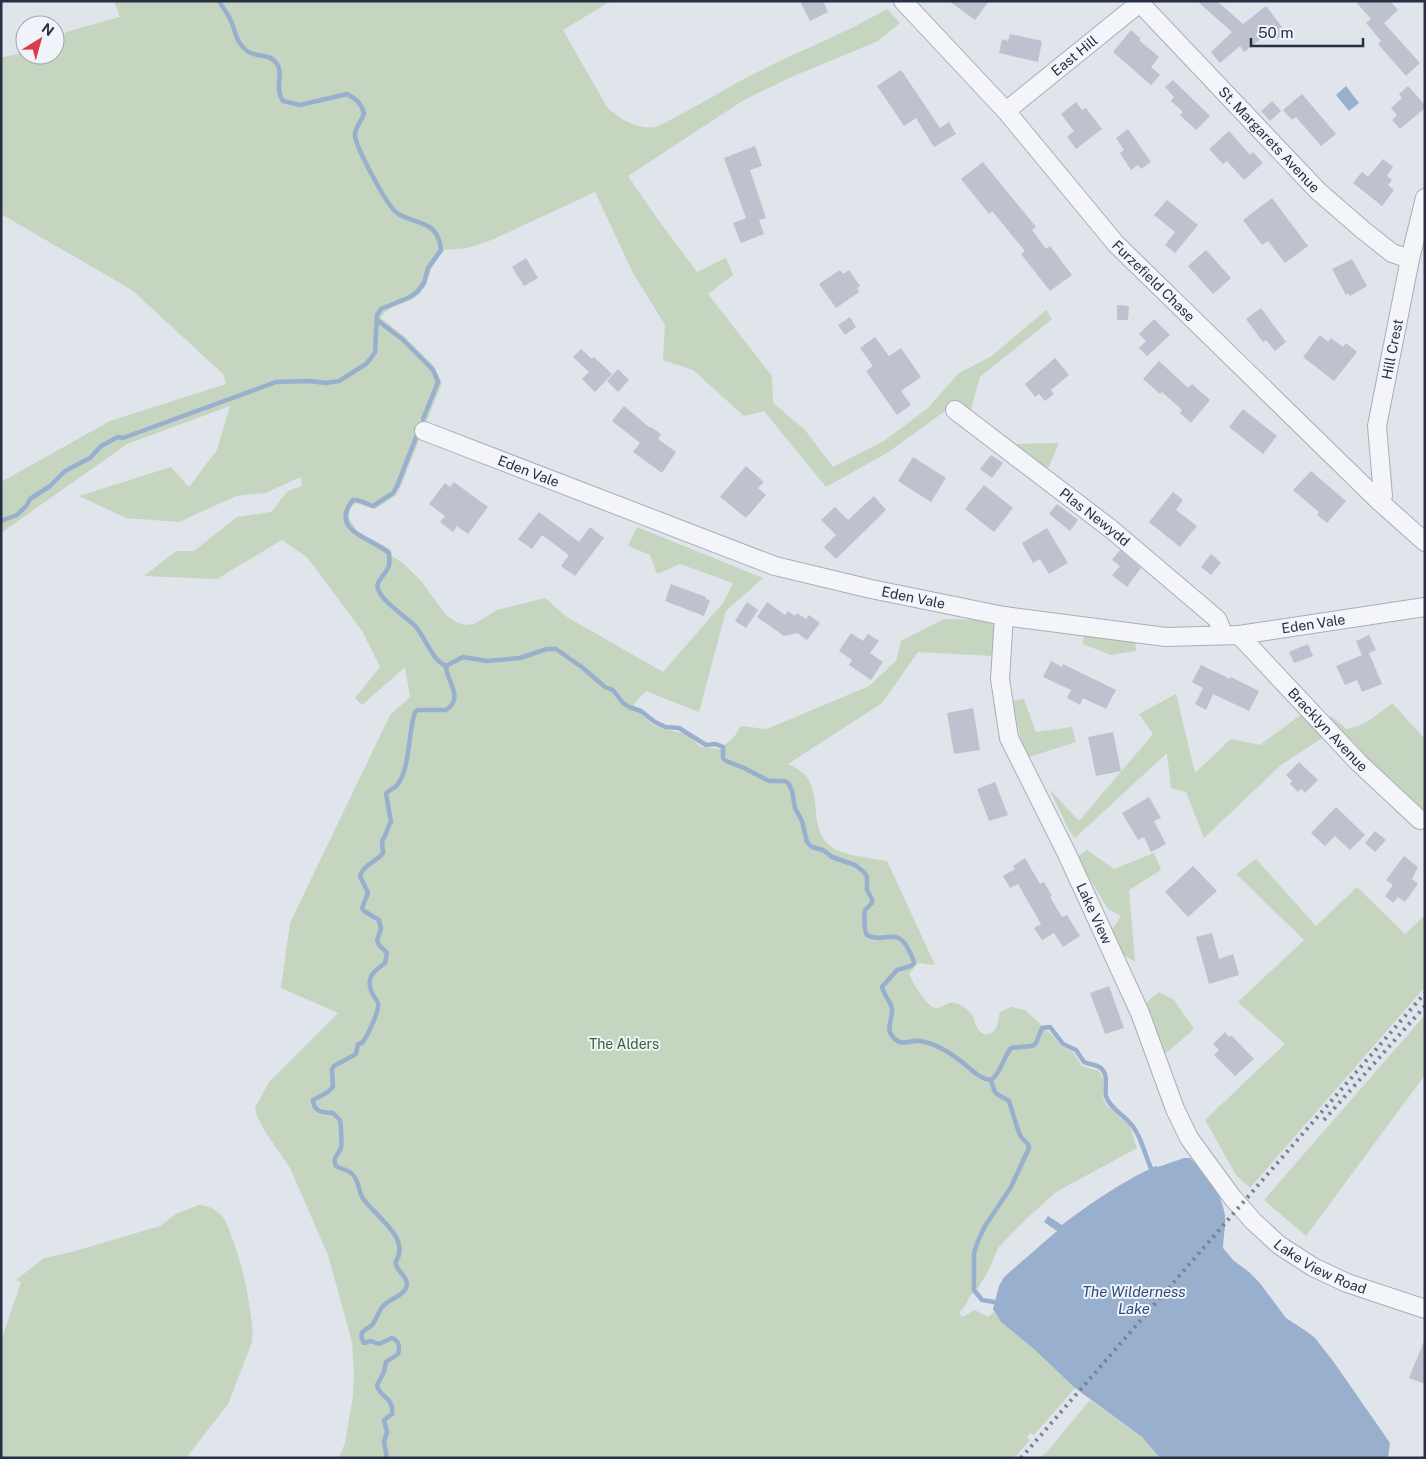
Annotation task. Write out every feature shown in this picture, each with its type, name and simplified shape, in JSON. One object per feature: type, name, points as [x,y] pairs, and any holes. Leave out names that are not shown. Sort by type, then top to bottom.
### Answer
[{"type":"street","name":"Furzefield Chase","points":[[903,1],[1006,111],[1116,244],[1379,501],[1425,542]]},
{"type":"street","name":"East Hill","points":[[1006,111],[1141,2]]},
{"type":"street","name":"St. Margarets Avenue","points":[[1141,2],[1318,191],[1392,253],[1410,259]]},
{"type":"street","name":"Hill Crest","points":[[1379,501],[1383,496],[1376,426],[1410,259],[1425,198]]},
{"type":"street","name":"Plas Newydd","points":[[954,410],[1118,535],[1232,635]]},
{"type":"street","name":"Eden Vale","points":[[424,431],[775,566],[872,589],[1004,616],[1166,637],[1232,635],[1425,607]]},
{"type":"street","name":"Lake View","points":[[1004,616],[1000,679],[1009,738],[1067,854],[1140,1013],[1175,1109],[1190,1138],[1232,1197]]},
{"type":"street","name":"Bracklyn Avenue","points":[[1232,635],[1359,763],[1420,820]]},
{"type":"street","name":"Lake View Road","points":[[1232,1197],[1279,1245],[1313,1268],[1347,1283],[1425,1310]]},
{"type":"green space","name":"The Alders","points":[[114,1],[611,1],[563,30],[607,107],[629,122],[642,127],[655,127],[664,123],[763,69],[852,28],[887,9],[900,23],[878,41],[789,78],[744,100],[628,176],[697,272],[726,258],[733,275],[708,294],[772,376],[773,403],[805,430],[833,467],[884,441],[928,408],[959,373],[992,356],[1046,310],[1052,319],[980,377],[970,412],[1016,444],[1059,443],[1046,473],[952,406],[887,453],[826,487],[764,411],[744,416],[693,370],[663,360],[665,325],[633,273],[595,192],[494,239],[468,248],[444,250],[432,267],[421,292],[409,301],[393,307],[384,313],[381,318],[404,336],[434,366],[442,383],[400,488],[395,496],[375,509],[355,503],[350,509],[349,518],[357,531],[390,549],[392,556],[404,564],[421,581],[446,615],[456,622],[465,625],[474,624],[497,610],[545,598],[567,617],[663,672],[723,603],[733,583],[680,564],[657,574],[650,555],[628,546],[637,527],[763,578],[726,611],[699,712],[646,691],[633,705],[653,725],[686,734],[701,747],[720,749],[734,737],[741,726],[767,729],[869,686],[896,661],[901,641],[944,619],[997,620],[994,656],[918,652],[882,703],[788,764],[803,773],[809,781],[819,828],[828,844],[837,850],[849,854],[887,861],[935,965],[918,963],[909,974],[925,1000],[930,1005],[938,1008],[957,1003],[972,1015],[977,1028],[984,1034],[994,1031],[1000,1012],[1011,1007],[1025,1010],[1061,1046],[1073,1052],[1082,1066],[1099,1071],[1103,1079],[1103,1097],[1106,1105],[1130,1126],[1137,1148],[1056,1192],[1025,1220],[998,1248],[989,1270],[963,1309],[959,1312],[962,1317],[975,1310],[988,1317],[994,1312],[1001,1322],[1035,1350],[1075,1388],[1034,1435],[1030,1433],[1027,1437],[1030,1440],[1016,1456],[1014,1455],[1011,1458],[339,1458],[345,1443],[353,1396],[352,1342],[328,1255],[290,1168],[264,1130],[255,1108],[269,1082],[338,1013],[281,988],[290,923],[390,715],[410,697],[405,667],[362,705],[355,698],[380,667],[362,631],[307,557],[282,540],[217,579],[144,576],[176,551],[194,551],[237,517],[271,512],[288,491],[302,486],[301,477],[265,493],[236,496],[179,522],[126,518],[79,496],[171,467],[189,487],[217,450],[230,406],[127,444],[1,533],[1,482],[110,421],[226,384],[223,374],[132,290],[1,214],[1,58],[15,54],[15,65],[65,65],[65,33],[120,17]]},
{"type":"green space","points":[[1084,632],[1135,638],[1136,651],[1111,655],[1083,644]]},
{"type":"green space","points":[[1176,694],[1195,773],[1231,739],[1260,745],[1299,716],[1332,717],[1347,729],[1366,722],[1392,703],[1425,739],[1425,813],[1336,729],[1281,765],[1204,838],[1186,792],[1171,788],[1167,753],[1075,838],[1070,832],[1049,789],[1079,821],[1153,734],[1139,714]]},
{"type":"green space","points":[[1024,699],[1036,732],[1072,727],[1076,742],[1026,758],[1011,701]]},
{"type":"green space","points":[[1087,850],[1114,869],[1154,853],[1161,870],[1129,890],[1135,962],[1116,950],[1109,934],[1121,916],[1108,909],[1077,857]]},
{"type":"green space","points":[[1256,859],[1316,926],[1357,887],[1405,934],[1425,915],[1425,987],[1250,1188],[1236,1175],[1205,1120],[1285,1044],[1238,1002],[1304,940],[1236,874]]},
{"type":"green space","points":[[1159,992],[1174,1000],[1194,1029],[1165,1054],[1146,1003]]},
{"type":"green space","points":[[1425,1015],[1425,1075],[1306,1236],[1264,1200]]},
{"type":"green space","points":[[199,1205],[207,1206],[220,1214],[230,1231],[246,1288],[252,1322],[252,1342],[228,1404],[190,1453],[186,1458],[1,1458],[1,1341],[21,1282],[16,1280],[44,1258],[72,1252],[160,1226],[176,1214]]},
{"type":"green space","points":[[1090,1400],[1142,1437],[1160,1458],[1040,1458]]},
{"type":"water","points":[[1346,86],[1359,103],[1349,111],[1336,95]]},
{"type":"water","name":"The Wilderness Lake","points":[[1184,1158],[1190,1158],[1202,1170],[1221,1200],[1225,1220],[1223,1248],[1233,1260],[1259,1282],[1286,1318],[1315,1338],[1390,1443],[1388,1458],[1160,1458],[1142,1437],[1075,1388],[1035,1350],[1001,1322],[993,1309],[999,1286],[1004,1277],[1057,1231],[1044,1222],[1048,1216],[1062,1225],[1095,1201],[1132,1178],[1156,1166],[1158,1167]]},
{"type":"building","points":[[800,1],[823,1],[828,12],[810,21]]},
{"type":"building","points":[[949,1],[989,1],[975,20]]},
{"type":"building","points":[[1197,1],[1217,1],[1243,24],[1266,6],[1286,32],[1277,39],[1271,31],[1244,52],[1240,46],[1220,63],[1211,52],[1232,32]]},
{"type":"building","points":[[1355,1],[1390,1],[1398,10],[1384,23],[1420,63],[1406,76],[1378,44],[1381,41],[1366,23],[1371,19]]},
{"type":"building","points":[[1131,30],[1141,39],[1139,40],[1159,57],[1151,67],[1160,75],[1151,85],[1113,52]]},
{"type":"building","points":[[1010,34],[1042,41],[1038,62],[999,53],[1002,39],[1008,41]]},
{"type":"building","points":[[901,70],[940,128],[949,122],[956,134],[934,147],[916,118],[904,126],[877,86]]},
{"type":"building","points":[[1173,80],[1210,116],[1196,130],[1180,115],[1183,112],[1171,101],[1174,97],[1165,87]]},
{"type":"building","points":[[1408,86],[1425,105],[1425,108],[1400,129],[1392,120],[1397,115],[1391,108],[1402,98],[1399,94]]},
{"type":"building","points":[[1302,94],[1336,134],[1321,146],[1296,117],[1292,120],[1283,110]]},
{"type":"building","points":[[1272,101],[1281,111],[1270,121],[1261,111]]},
{"type":"building","points":[[1076,102],[1082,110],[1086,108],[1102,129],[1076,149],[1067,137],[1074,131],[1061,114]]},
{"type":"building","points":[[1128,129],[1151,162],[1141,169],[1138,165],[1131,170],[1120,153],[1124,150],[1116,138]]},
{"type":"building","points":[[1229,131],[1250,155],[1253,152],[1263,163],[1244,180],[1227,161],[1223,164],[1209,149]]},
{"type":"building","points":[[755,146],[762,166],[750,170],[766,218],[759,220],[764,234],[741,243],[733,223],[746,218],[724,158]]},
{"type":"building","points":[[1383,159],[1393,167],[1387,176],[1392,180],[1388,185],[1394,190],[1382,206],[1353,183],[1362,172],[1368,177]]},
{"type":"building","points":[[983,162],[1036,227],[1032,230],[1046,249],[1050,246],[1072,275],[1050,291],[1021,254],[1025,251],[992,211],[989,214],[961,179]]},
{"type":"building","points":[[1272,198],[1308,246],[1285,263],[1268,241],[1262,245],[1243,220]]},
{"type":"building","points":[[1167,200],[1198,225],[1175,253],[1165,245],[1175,232],[1154,215]]},
{"type":"building","points":[[1206,250],[1231,278],[1213,294],[1188,266]]},
{"type":"building","points":[[526,258],[538,278],[524,286],[512,267]]},
{"type":"building","points":[[1352,259],[1367,286],[1350,296],[1348,293],[1346,295],[1332,269]]},
{"type":"building","points":[[840,270],[843,274],[849,270],[860,286],[857,288],[859,292],[836,308],[819,284]]},
{"type":"building","points":[[1117,305],[1129,306],[1128,320],[1117,320]]},
{"type":"building","points":[[1261,308],[1286,342],[1275,351],[1266,340],[1263,342],[1246,319]]},
{"type":"building","points":[[850,317],[856,327],[845,335],[838,325]]},
{"type":"building","points":[[1154,319],[1170,335],[1147,356],[1139,348],[1146,341],[1139,334]]},
{"type":"building","points":[[1320,335],[1328,342],[1331,338],[1343,347],[1346,343],[1357,352],[1334,381],[1303,357]]},
{"type":"building","points":[[875,337],[889,356],[901,348],[921,377],[901,391],[911,405],[897,415],[866,371],[873,366],[860,348]]},
{"type":"building","points":[[581,349],[592,359],[594,357],[612,374],[595,392],[582,379],[589,372],[573,357]]},
{"type":"building","points":[[1055,358],[1069,375],[1051,390],[1054,394],[1045,401],[1039,394],[1035,397],[1025,384]]},
{"type":"building","points":[[1159,361],[1188,388],[1192,384],[1210,400],[1191,423],[1180,413],[1182,410],[1162,392],[1160,394],[1143,379]]},
{"type":"building","points":[[618,369],[629,380],[618,392],[607,381]]},
{"type":"building","points":[[624,406],[650,428],[661,434],[658,439],[676,452],[662,473],[633,452],[640,443],[612,421]]},
{"type":"building","points":[[1243,409],[1277,436],[1263,454],[1229,427]]},
{"type":"building","points":[[991,455],[1003,463],[992,478],[980,469]]},
{"type":"building","points":[[913,457],[946,478],[931,502],[898,481]]},
{"type":"building","points":[[746,466],[764,482],[758,488],[766,495],[746,518],[720,497]]},
{"type":"building","points":[[1311,471],[1346,501],[1327,523],[1317,515],[1319,512],[1293,490]]},
{"type":"building","points":[[454,482],[488,507],[468,534],[457,526],[453,532],[440,522],[445,516],[429,504],[445,483],[450,487]]},
{"type":"building","points":[[984,485],[1013,508],[994,532],[965,509]]},
{"type":"building","points":[[1173,492],[1183,500],[1176,510],[1197,526],[1180,547],[1149,522]]},
{"type":"building","points":[[874,496],[886,510],[836,559],[824,547],[836,535],[821,520],[835,507],[848,520]]},
{"type":"building","points":[[1057,504],[1078,520],[1070,531],[1049,514]]},
{"type":"building","points":[[539,512],[579,542],[590,527],[604,538],[575,576],[561,566],[569,555],[542,535],[532,549],[518,539]]},
{"type":"building","points":[[1047,528],[1068,563],[1049,574],[1040,559],[1033,563],[1022,543]]},
{"type":"building","points":[[1120,550],[1141,568],[1127,587],[1112,575],[1120,566],[1112,560]]},
{"type":"building","points":[[1211,554],[1221,563],[1211,575],[1201,567]]},
{"type":"building","points":[[671,584],[710,600],[704,616],[665,601]]},
{"type":"building","points":[[747,602],[758,610],[746,628],[735,621]]},
{"type":"building","points":[[767,602],[785,615],[788,611],[795,616],[797,613],[806,619],[809,615],[820,623],[807,640],[797,633],[784,636],[757,617]]},
{"type":"building","points":[[851,633],[863,641],[868,634],[879,641],[870,653],[883,662],[871,680],[849,665],[852,660],[839,651]]},
{"type":"building","points":[[1369,635],[1376,650],[1369,653],[1382,684],[1362,692],[1357,680],[1345,685],[1336,666],[1362,655],[1356,641]]},
{"type":"building","points":[[1308,644],[1313,656],[1294,663],[1289,652]]},
{"type":"building","points":[[1051,661],[1062,667],[1063,664],[1116,690],[1106,709],[1083,698],[1080,705],[1067,698],[1071,690],[1043,677]]},
{"type":"building","points":[[1201,665],[1259,691],[1249,711],[1213,694],[1206,710],[1195,704],[1203,688],[1192,682]]},
{"type":"building","points":[[973,708],[980,750],[954,754],[947,713]]},
{"type":"building","points":[[1113,732],[1121,771],[1096,776],[1088,737]]},
{"type":"building","points":[[1299,762],[1318,780],[1305,793],[1301,789],[1298,792],[1290,784],[1292,781],[1286,775]]},
{"type":"building","points":[[995,782],[1008,815],[989,821],[977,789]]},
{"type":"building","points":[[1149,797],[1161,818],[1154,821],[1166,844],[1151,852],[1144,837],[1138,840],[1122,813]]},
{"type":"building","points":[[1336,807],[1365,835],[1350,850],[1335,836],[1325,846],[1311,833]]},
{"type":"building","points":[[1375,831],[1386,840],[1375,852],[1365,843]]},
{"type":"building","points":[[1404,856],[1418,867],[1412,879],[1418,884],[1405,902],[1398,897],[1393,903],[1385,896],[1393,885],[1386,880]]},
{"type":"building","points":[[1025,858],[1040,884],[1044,882],[1052,896],[1050,897],[1062,917],[1067,915],[1080,936],[1063,947],[1054,933],[1042,940],[1034,928],[1041,924],[1018,884],[1010,888],[1003,876],[1015,869],[1013,866]]},
{"type":"building","points":[[1193,866],[1217,891],[1188,917],[1165,892]]},
{"type":"building","points":[[1212,933],[1219,959],[1233,954],[1239,975],[1209,984],[1196,937]]},
{"type":"building","points":[[1109,986],[1124,1028],[1105,1034],[1090,993]]},
{"type":"building","points":[[1225,1032],[1229,1037],[1231,1035],[1254,1059],[1235,1076],[1214,1055],[1219,1050],[1213,1044]]},
{"type":"building","points":[[1425,1341],[1425,1384],[1409,1378]]},
{"type":"waterway","points":[[1,521],[17,515],[30,499],[50,486],[65,471],[90,458],[101,446],[118,437],[123,438],[276,382],[309,381],[326,383],[339,381],[366,364],[371,358],[375,352],[377,315],[381,309],[410,297],[417,292],[424,283],[428,268],[441,250],[436,233],[431,228],[397,213],[379,188],[356,141],[355,132],[364,113],[358,102],[347,94],[300,105],[283,101],[279,91],[280,72],[277,64],[266,56],[251,53],[243,48],[238,41],[230,18],[219,1]]},
{"type":"waterway","points":[[377,320],[402,339],[433,370],[438,382],[423,419]]},
{"type":"waterway","points":[[417,435],[393,493],[373,506],[353,500],[347,511],[346,519],[349,526],[355,532],[389,553],[388,568],[378,583],[378,589],[385,599],[416,627],[433,654],[446,666]]},
{"type":"waterway","points":[[446,666],[463,657],[487,661],[520,658],[547,649],[556,649],[583,668],[605,687],[613,690],[623,703],[629,707],[641,711],[665,727],[679,728],[706,745],[716,744],[723,747],[723,758],[726,761],[769,781],[785,781],[789,784],[807,842],[812,847],[823,850],[832,857],[855,865],[867,877],[867,890],[872,899],[872,903],[865,910],[864,919],[867,935],[878,938],[898,938],[903,941],[912,957],[914,963],[911,966],[897,970],[882,987],[892,1008],[889,1027],[891,1034],[896,1040],[903,1043],[921,1041],[938,1047],[953,1055],[979,1076],[991,1080]]},
{"type":"waterway","points":[[387,1458],[384,1442],[387,1432],[384,1420],[392,1414],[392,1408],[389,1400],[380,1392],[377,1385],[384,1372],[386,1362],[398,1354],[399,1349],[396,1340],[392,1338],[379,1344],[371,1341],[364,1343],[361,1336],[372,1325],[384,1305],[402,1293],[406,1288],[405,1277],[396,1265],[399,1244],[390,1228],[362,1197],[353,1175],[336,1166],[335,1159],[341,1147],[340,1120],[333,1113],[317,1110],[313,1100],[333,1087],[332,1069],[356,1054],[358,1044],[364,1040],[377,1011],[378,1003],[370,987],[370,979],[374,972],[385,963],[387,953],[377,940],[381,929],[379,920],[362,908],[368,893],[360,876],[364,869],[383,853],[382,841],[391,822],[386,794],[397,786],[405,769],[415,712],[418,710],[446,710],[454,700],[453,689],[446,666]]},
{"type":"waterway","points":[[991,1080],[1011,1048],[1032,1046],[1036,1043],[1042,1028],[1050,1027],[1063,1044],[1076,1050],[1084,1062],[1102,1069],[1105,1075],[1106,1096],[1113,1107],[1137,1132],[1151,1168]]},
{"type":"waterway","points":[[991,1080],[997,1094],[1009,1101],[1018,1130],[1029,1148],[1011,1187],[985,1226],[974,1253],[974,1290],[982,1300],[994,1302]]},
{"type":"railway","points":[[1021,1458],[1425,993]]},
{"type":"railway","points":[[1324,1120],[1425,1006]]}]
